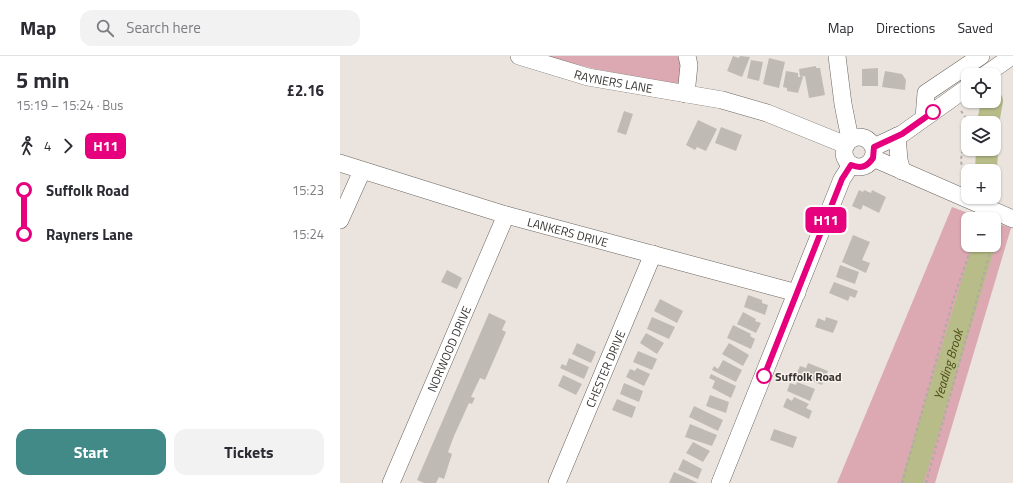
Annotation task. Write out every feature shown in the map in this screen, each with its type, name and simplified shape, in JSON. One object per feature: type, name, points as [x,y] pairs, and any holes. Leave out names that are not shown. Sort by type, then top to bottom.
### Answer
[{"type":"street","points":[[686,94],[689,65],[687,56]]},
{"type":"street","points":[[838,56],[848,142],[844,156],[851,165],[857,167],[864,167],[873,153],[961,92]]},
{"type":"street","points":[[924,118],[926,93],[980,56]]},
{"type":"street","name":"RAYNERS LANE","points":[[523,57],[588,77],[722,100],[767,113],[823,136],[848,142],[856,137],[861,137],[868,140],[873,153],[902,171],[1013,219]]},
{"type":"street","points":[[992,68],[1000,59]]},
{"type":"street","points":[[823,136],[836,129],[846,119]]},
{"type":"street","points":[[897,136],[899,160],[902,171]]},
{"type":"street","name":"LANKERS DRIVE","points":[[340,163],[506,215],[797,293]]},
{"type":"street","points":[[720,483],[842,179],[851,165]]},
{"type":"street","points":[[340,220],[362,170]]},
{"type":"street","name":"NORWOOD DRIVE","points":[[391,483],[506,215]]},
{"type":"street","name":"CHESTER DRIVE","points":[[557,483],[653,254]]},
{"type":"path","points":[[961,111],[965,116]]},
{"type":"path","points":[[902,483],[953,300],[970,252]]},
{"type":"path","points":[[926,483],[990,252]]},
{"type":"shaded area","points":[[544,56],[680,56],[685,86],[595,69]]},
{"type":"shaded area","points":[[952,207],[965,212],[961,212],[961,252],[1001,252],[1001,224],[1011,228],[935,483],[837,483]]},
{"type":"building","points":[[733,56],[739,58],[740,56],[750,57],[742,77],[727,71]]},
{"type":"building","points":[[769,58],[785,62],[779,88],[763,84]]},
{"type":"building","points":[[751,60],[763,62],[759,81],[747,78]]},
{"type":"building","points":[[816,66],[816,68],[820,68],[825,95],[809,98],[805,76],[800,77],[799,69]]},
{"type":"building","points":[[878,68],[878,86],[862,86],[862,69]]},
{"type":"building","points":[[786,71],[798,73],[798,77],[803,77],[798,93],[787,91],[787,88],[783,87]]},
{"type":"building","points":[[885,71],[902,74],[906,80],[905,90],[882,87]]},
{"type":"building","points":[[624,111],[633,114],[626,135],[617,132]]},
{"type":"building","points":[[698,120],[717,129],[706,151],[697,147],[695,150],[686,145]]},
{"type":"building","points":[[721,127],[742,135],[736,151],[715,143]]},
{"type":"building","points":[[859,190],[863,192],[864,190],[871,193],[872,190],[886,197],[879,213],[863,205],[861,210],[852,206]]},
{"type":"building","points":[[853,235],[870,242],[862,260],[870,263],[866,273],[842,262]]},
{"type":"building","points":[[840,265],[859,272],[855,284],[836,277]]},
{"type":"building","points":[[447,270],[462,278],[457,289],[441,282]]},
{"type":"building","points":[[834,282],[858,291],[855,298],[850,296],[848,301],[829,293]]},
{"type":"building","points":[[748,295],[762,300],[762,303],[768,305],[765,315],[744,307]]},
{"type":"building","points":[[660,299],[683,311],[677,323],[654,311]]},
{"type":"building","points":[[743,312],[756,319],[755,321],[761,323],[756,333],[737,324]]},
{"type":"building","points":[[489,313],[506,321],[502,330],[506,332],[485,380],[480,378],[471,397],[475,398],[472,404],[469,403],[454,436],[448,452],[452,454],[444,479],[439,477],[436,483],[424,483],[417,480]]},
{"type":"building","points":[[652,317],[675,327],[669,339],[647,329]]},
{"type":"building","points":[[826,317],[838,321],[833,333],[815,327],[818,318],[825,321]]},
{"type":"building","points":[[733,325],[751,334],[750,336],[755,339],[751,349],[727,338]]},
{"type":"building","points":[[646,333],[664,343],[657,354],[640,343]]},
{"type":"building","points":[[577,343],[596,352],[591,363],[572,354]]},
{"type":"building","points":[[729,343],[749,355],[743,366],[722,354]]},
{"type":"building","points":[[638,351],[657,359],[652,370],[633,362]]},
{"type":"building","points":[[569,358],[589,367],[584,379],[560,368],[562,364],[566,366]]},
{"type":"building","points":[[723,360],[742,370],[736,382],[712,370],[714,366],[718,369]]},
{"type":"building","points":[[808,363],[828,371],[822,385],[796,375],[800,366],[806,368]]},
{"type":"building","points":[[637,368],[650,374],[644,386],[626,377],[630,369],[635,371]]},
{"type":"building","points":[[711,374],[736,386],[731,398],[712,388],[715,381],[709,378]]},
{"type":"building","points":[[563,375],[582,384],[576,395],[558,386]]},
{"type":"building","points":[[797,382],[815,389],[810,401],[787,391],[790,383],[796,385]]},
{"type":"building","points":[[624,383],[643,391],[639,402],[620,394]]},
{"type":"building","points":[[710,395],[729,402],[726,413],[706,406]]},
{"type":"building","points":[[794,397],[809,404],[806,408],[812,411],[809,419],[783,407],[787,398],[792,401]]},
{"type":"building","points":[[617,399],[636,407],[632,418],[612,410]]},
{"type":"building","points":[[694,406],[723,420],[718,431],[689,417]]},
{"type":"building","points":[[690,424],[717,435],[712,446],[685,437]]},
{"type":"building","points":[[774,429],[797,437],[793,448],[770,440]]},
{"type":"building","points":[[693,442],[710,451],[703,462],[686,453]]},
{"type":"building","points":[[683,459],[702,469],[698,479],[678,470]]},
{"type":"building","points":[[674,472],[698,483],[669,483]]},
{"type":"waterway","name":"Yeading Brook","points":[[989,116],[991,108]]},
{"type":"waterway","name":"Yeading Brook","points":[[986,164],[987,156]]},
{"type":"waterway","name":"Yeading Brook","points":[[985,204],[985,212]]},
{"type":"waterway","name":"Yeading Brook","points":[[912,483],[982,252]]},
{"type":"bus line","name":"H11","points":[[764,376],[842,179],[851,165],[864,167],[870,163],[873,158],[874,147],[902,134],[933,112]]},
{"type":"place","name":"Suffolk Road","points":[[764,376]]}]
